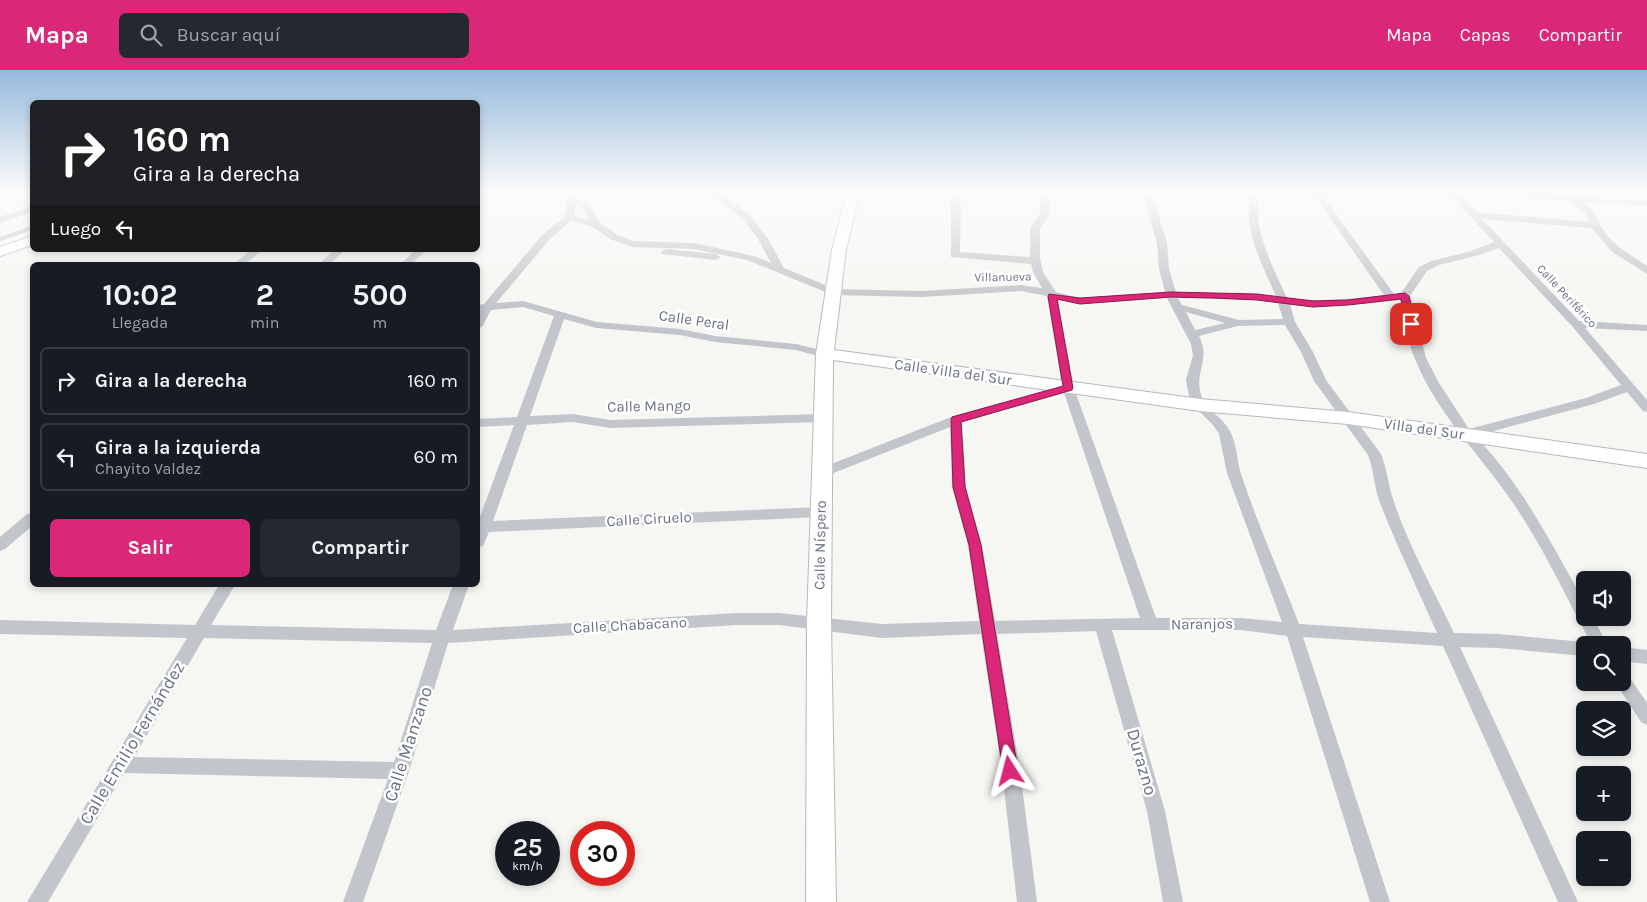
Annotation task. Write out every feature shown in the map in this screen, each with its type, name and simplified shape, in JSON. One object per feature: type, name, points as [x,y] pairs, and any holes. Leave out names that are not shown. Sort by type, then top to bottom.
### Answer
[{"type":"street","points":[[482,307],[555,230]]},
{"type":"street","name":"Villanueva","points":[[604,230],[614,237],[668,253],[691,256],[750,258],[806,283],[833,292],[921,294],[1021,288],[1039,290],[1052,296],[1089,301],[1171,294]]},
{"type":"street","points":[[756,230],[769,248],[780,270]]},
{"type":"street","name":"Calle Níspero","points":[[821,902],[818,623],[822,418],[825,354],[839,250],[844,230]]},
{"type":"street","points":[[955,230],[955,255],[1036,261]]},
{"type":"street","points":[[1035,230],[1038,272],[1052,296],[1068,388],[1151,625]]},
{"type":"street","points":[[1158,230],[1162,243],[1164,269],[1171,294],[1197,344],[1199,355],[1192,380],[1194,396],[1200,405],[1218,422],[1225,434],[1234,474],[1293,630],[1337,762],[1380,902]]},
{"type":"street","points":[[1255,230],[1260,249],[1283,300],[1289,322],[1307,352],[1320,381],[1374,454],[1380,468],[1385,497],[1394,520],[1568,902]]},
{"type":"street","points":[[1343,230],[1390,296]]},
{"type":"street","name":"Calle Periférico","points":[[1486,230],[1576,324],[1628,387],[1644,403]]},
{"type":"street","points":[[1599,230],[1615,249],[1647,271]]},
{"type":"street","points":[[0,252],[30,241]]},
{"type":"street","points":[[1499,244],[1475,253],[1435,263],[1423,269],[1405,296],[1420,358],[1444,403],[1466,434],[1485,454],[1525,509],[1595,636]]},
{"type":"street","points":[[241,262],[254,252]]},
{"type":"street","points":[[326,262],[338,252]]},
{"type":"street","points":[[408,262],[419,252]]},
{"type":"street","points":[[1171,294],[1257,297],[1313,304],[1405,296]]},
{"type":"street","points":[[480,527],[522,420],[560,315],[524,304],[482,307]]},
{"type":"street","points":[[1178,307],[1238,323]]},
{"type":"street","name":"Calle Peral","points":[[560,315],[596,324],[680,332],[715,340],[796,347],[825,354]]},
{"type":"street","points":[[1193,334],[1238,323],[1289,322]]},
{"type":"street","points":[[1576,324],[1647,328]]},
{"type":"street","name":"Calle Villa del Sur","points":[[825,354],[1200,405]]},
{"type":"street","points":[[1466,434],[1590,401],[1628,387]]},
{"type":"street","points":[[821,473],[956,420],[1068,388]]},
{"type":"street","name":"Villa del Sur","points":[[1200,405],[1348,418],[1647,461]]},
{"type":"street","name":"Calle Mango","points":[[480,423],[573,418],[610,424],[822,418]]},
{"type":"street","points":[[956,420],[959,487],[975,545],[1010,771],[1027,902]]},
{"type":"street","name":"Calle Ciruelo","points":[[480,527],[820,512]]},
{"type":"street","points":[[0,545],[30,520]]},
{"type":"street","name":"Calle Emilio Fernández","points":[[37,902],[226,587]]},
{"type":"street","name":"Calle Manzano","points":[[353,902],[400,771],[442,637],[461,587]]},
{"type":"street","name":"Calle Chabacano","points":[[0,628],[442,637],[737,619],[779,619],[818,623]]},
{"type":"street","name":"Naranjos","points":[[818,623],[882,631],[1102,624],[1241,624],[1293,630],[1448,640],[1498,641],[1576,648]]},
{"type":"street","name":"Durazno","points":[[1102,624],[1156,811],[1173,902]]},
{"type":"street","points":[[1631,655],[1647,657]]},
{"type":"street","points":[[1629,691],[1647,717]]},
{"type":"street","points":[[119,765],[400,771]]},
{"type":"waterway","points":[[0,239],[27,230]]},
{"type":"route","points":[[1010,771],[975,545],[959,487],[956,420],[1068,388],[1058,318],[1052,296],[1080,301],[1099,301],[1171,294],[1213,295],[1257,297],[1313,304],[1405,296],[1411,324]]}]
